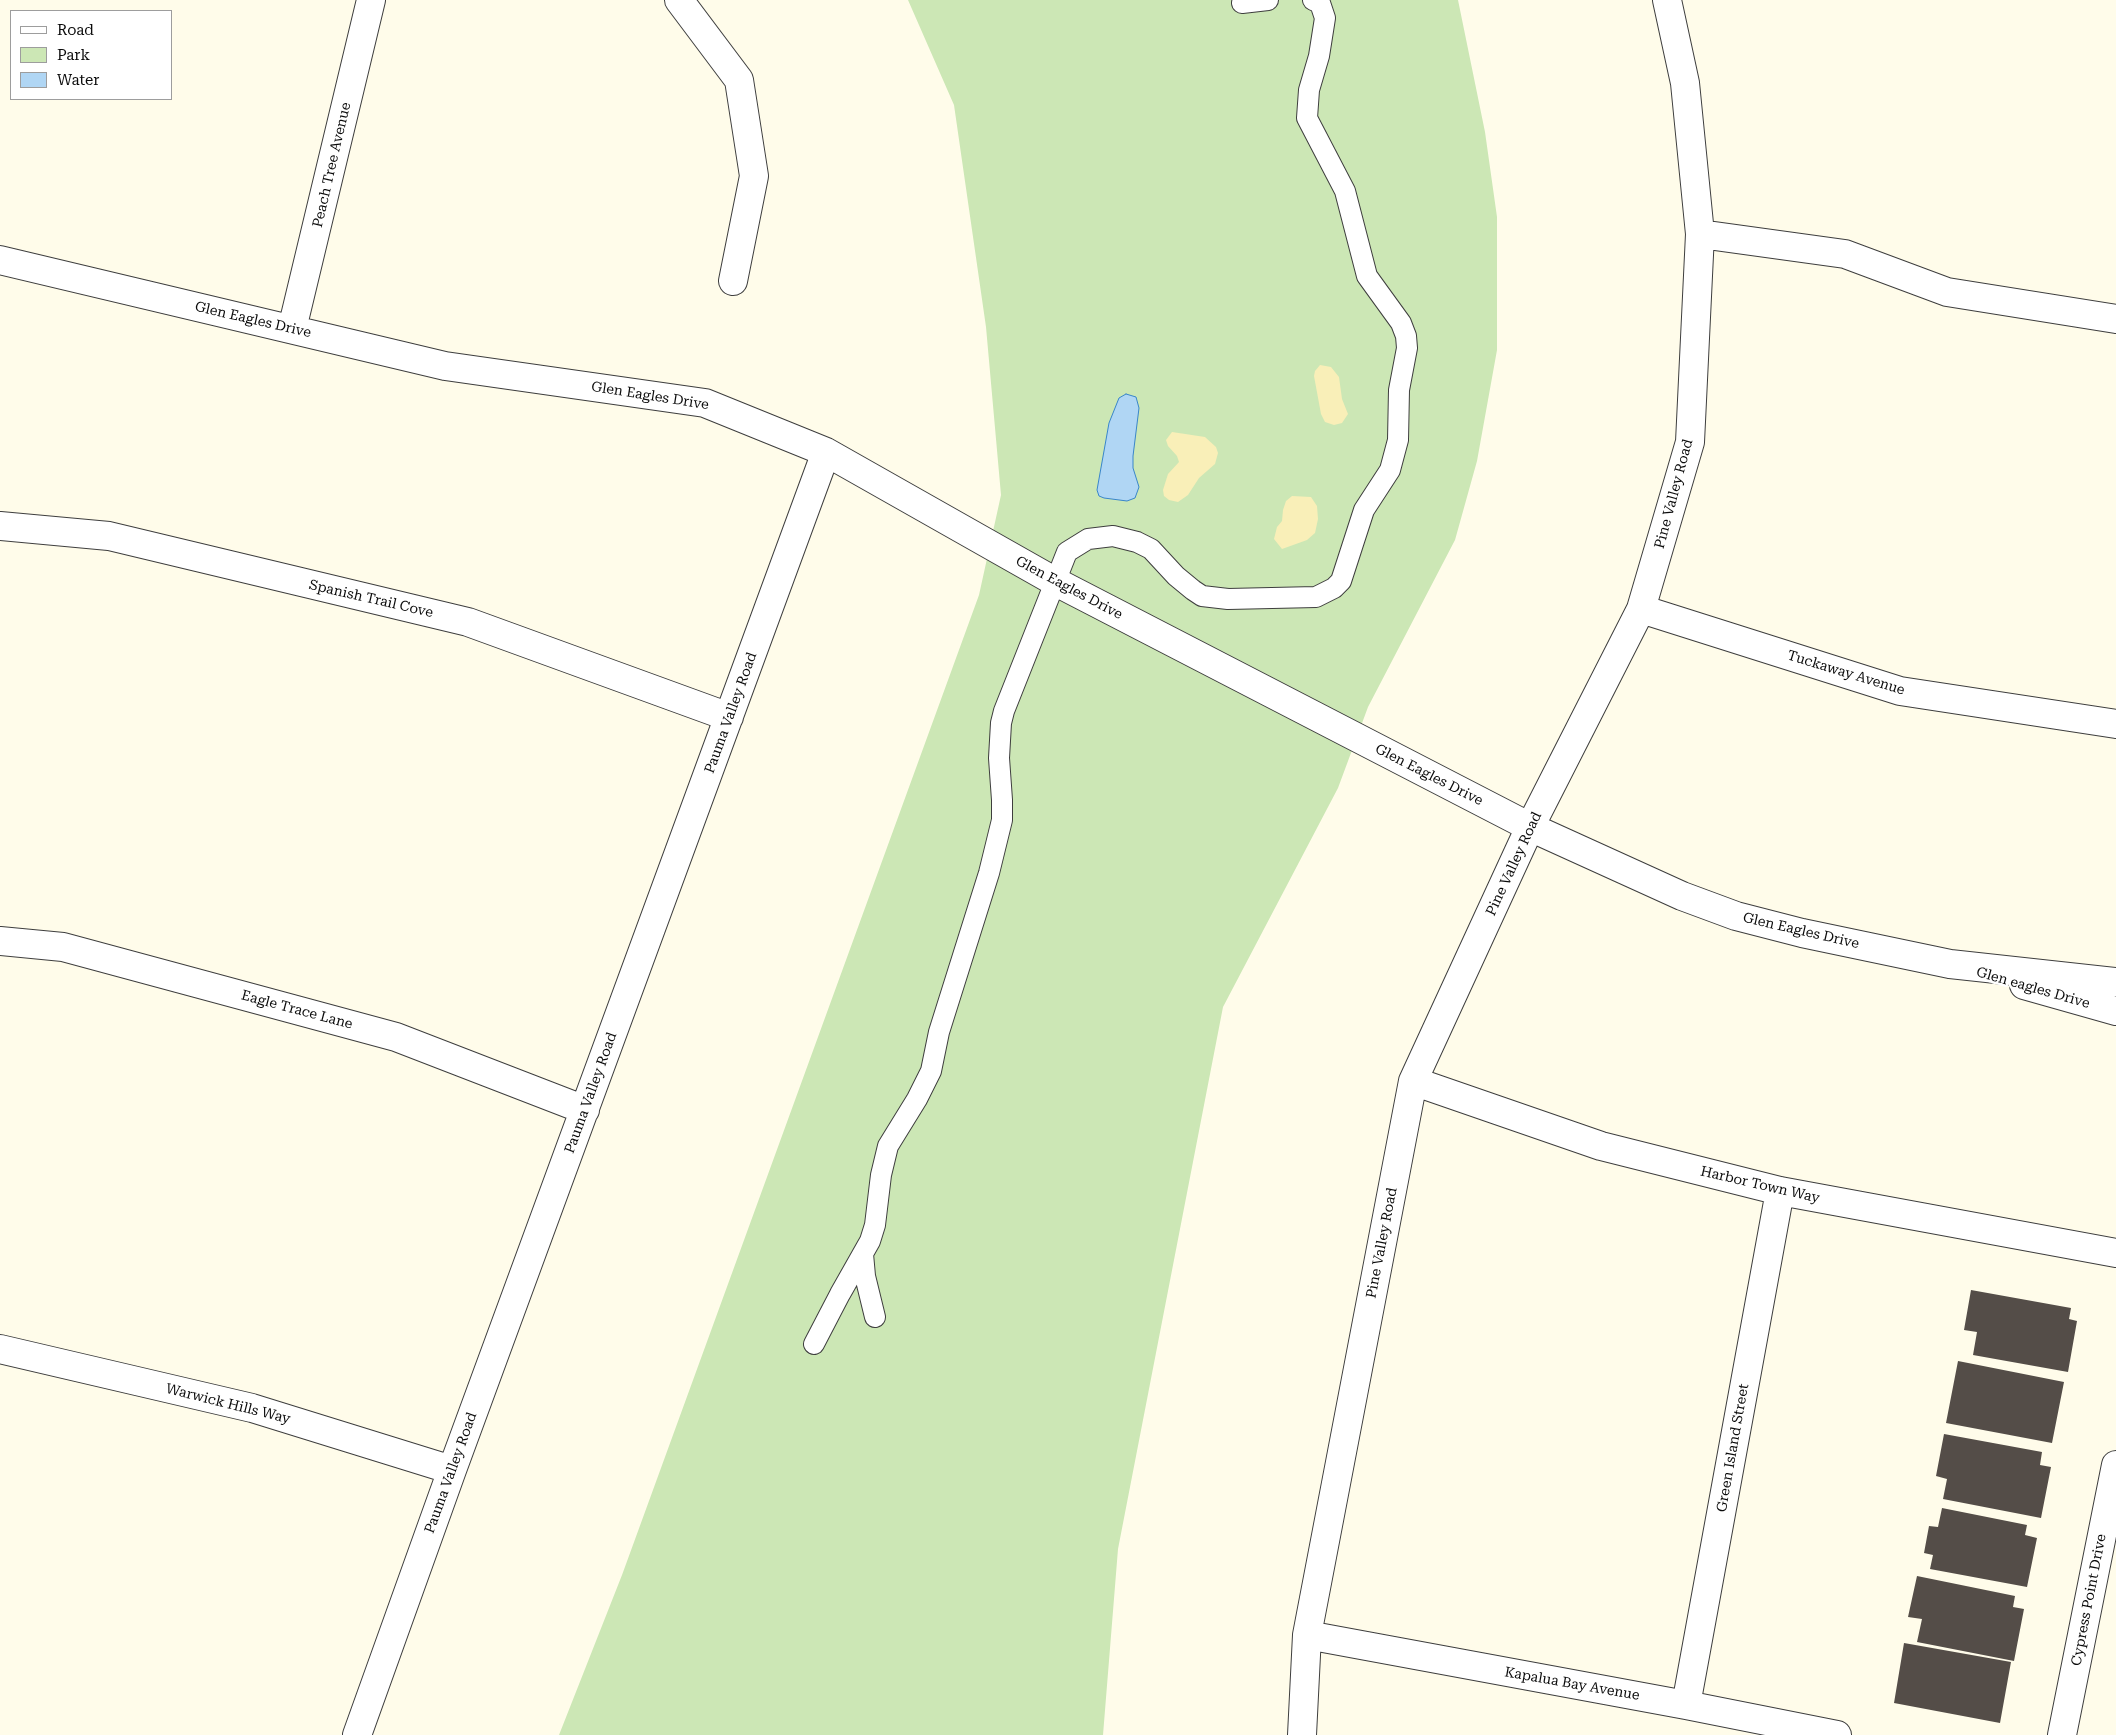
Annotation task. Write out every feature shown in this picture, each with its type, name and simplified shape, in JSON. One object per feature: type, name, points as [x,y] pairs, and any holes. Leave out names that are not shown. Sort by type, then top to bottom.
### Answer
[{"type":"street","name":"Peach Tree Avenue","points":[[292,330],[371,0]]},
{"type":"street","points":[[679,0],[739,80],[754,176],[734,281]]},
{"type":"street","name":"Pine Valley Road","points":[[1302,1735],[1307,1635],[1413,1080],[1530,827],[1641,609],[1690,442],[1700,234],[1685,83],[1667,0]]},
{"type":"street","points":[[1700,234],[1845,254],[1947,292],[2116,319]]},
{"type":"street","name":"Glen Eagles Drive","points":[[0,260],[445,366],[705,403],[826,452],[1054,581],[1530,827],[1682,896],[1736,916],[1802,933],[1950,964],[2116,982]]},
{"type":"street","name":"Pauma Valley Road","points":[[357,1735],[452,1470],[730,718],[826,452]]},
{"type":"street","name":"Spanish Trail Cove","points":[[0,526],[109,536],[468,622],[730,718]]},
{"type":"street","name":"Tuckaway Avenue","points":[[1641,609],[1900,692],[2116,724]]},
{"type":"street","name":"Eagle Trace Lane","points":[[0,941],[63,947],[396,1037],[585,1110]]},
{"type":"street","name":"Glen eagles Drive","points":[[1950,964],[2116,1011]]},
{"type":"street","name":"Harbor Town Way","points":[[1413,1080],[1601,1146],[1780,1192],[2116,1253]]},
{"type":"street","name":"Green Island Street","points":[[1686,1705],[1780,1192]]},
{"type":"street","name":"Warwick Hills Way","points":[[0,1349],[252,1408],[452,1470]]},
{"type":"street","name":"Cypress Point Drive","points":[[2062,1735],[2116,1465]]},
{"type":"street","name":"Kapalua Bay Avenue","points":[[1307,1635],[1837,1735]]},
{"type":"lane","points":[[1242,8],[1268,0]]},
{"type":"lane","points":[[814,1344],[840,1294],[864,1254],[875,1225],[888,1146],[917,1099],[931,1071],[939,1032],[989,873],[1002,820],[999,758],[1001,723],[1012,689],[1067,552],[1088,539],[1113,536],[1137,542],[1151,549],[1193,590],[1202,596],[1212,598],[1316,596],[1334,588],[1341,581],[1364,510],[1390,470],[1398,440],[1399,390],[1406,342],[1401,323],[1367,276],[1345,191],[1307,118],[1309,90],[1319,56],[1325,18],[1320,3],[1313,0]]},
{"type":"lane","points":[[864,1254],[865,1276],[876,1317]]},
{"type":"green space","points":[[908,0],[1458,0],[1485,132],[1497,217],[1497,350],[1477,461],[1455,540],[1368,707],[1338,788],[1223,1007],[1118,1549],[1103,1735],[559,1735],[622,1575],[979,595],[1001,495],[986,327],[954,105]]},
{"type":"sand","points":[[1320,365],[1331,367],[1339,377],[1342,399],[1348,414],[1342,423],[1334,425],[1325,422],[1321,414],[1314,376],[1315,371]]},
{"type":"sand","points":[[1172,432],[1205,437],[1216,447],[1218,453],[1215,464],[1199,478],[1188,495],[1178,502],[1169,500],[1164,496],[1163,490],[1168,474],[1179,462],[1166,440]]},
{"type":"sand","points":[[1292,496],[1311,497],[1317,506],[1318,519],[1315,533],[1307,540],[1282,549],[1274,539],[1277,527],[1282,521],[1286,501]]},
{"type":"water","points":[[1126,394],[1136,397],[1139,408],[1133,468],[1139,487],[1135,498],[1127,501],[1104,498],[1099,496],[1097,490],[1109,423],[1119,398]]},
{"type":"building","points":[[1971,1290],[2071,1308],[2069,1319],[2077,1321],[2068,1372],[1973,1355],[1977,1332],[1964,1330]]},
{"type":"building","points":[[1958,1361],[2064,1382],[2052,1443],[1946,1423]]},
{"type":"building","points":[[1944,1434],[2042,1452],[2040,1465],[2051,1467],[2041,1518],[1943,1499],[1947,1479],[1936,1476]]},
{"type":"building","points":[[1942,1508],[2027,1525],[2025,1535],[2037,1538],[2027,1587],[1930,1569],[1933,1555],[1924,1553],[1929,1526],[1938,1527]]},
{"type":"building","points":[[1917,1576],[2015,1596],[2013,1607],[2024,1609],[2014,1661],[1917,1642],[1922,1619],[1908,1617]]},
{"type":"building","points":[[1904,1643],[2011,1662],[2000,1723],[1894,1703]]}]
